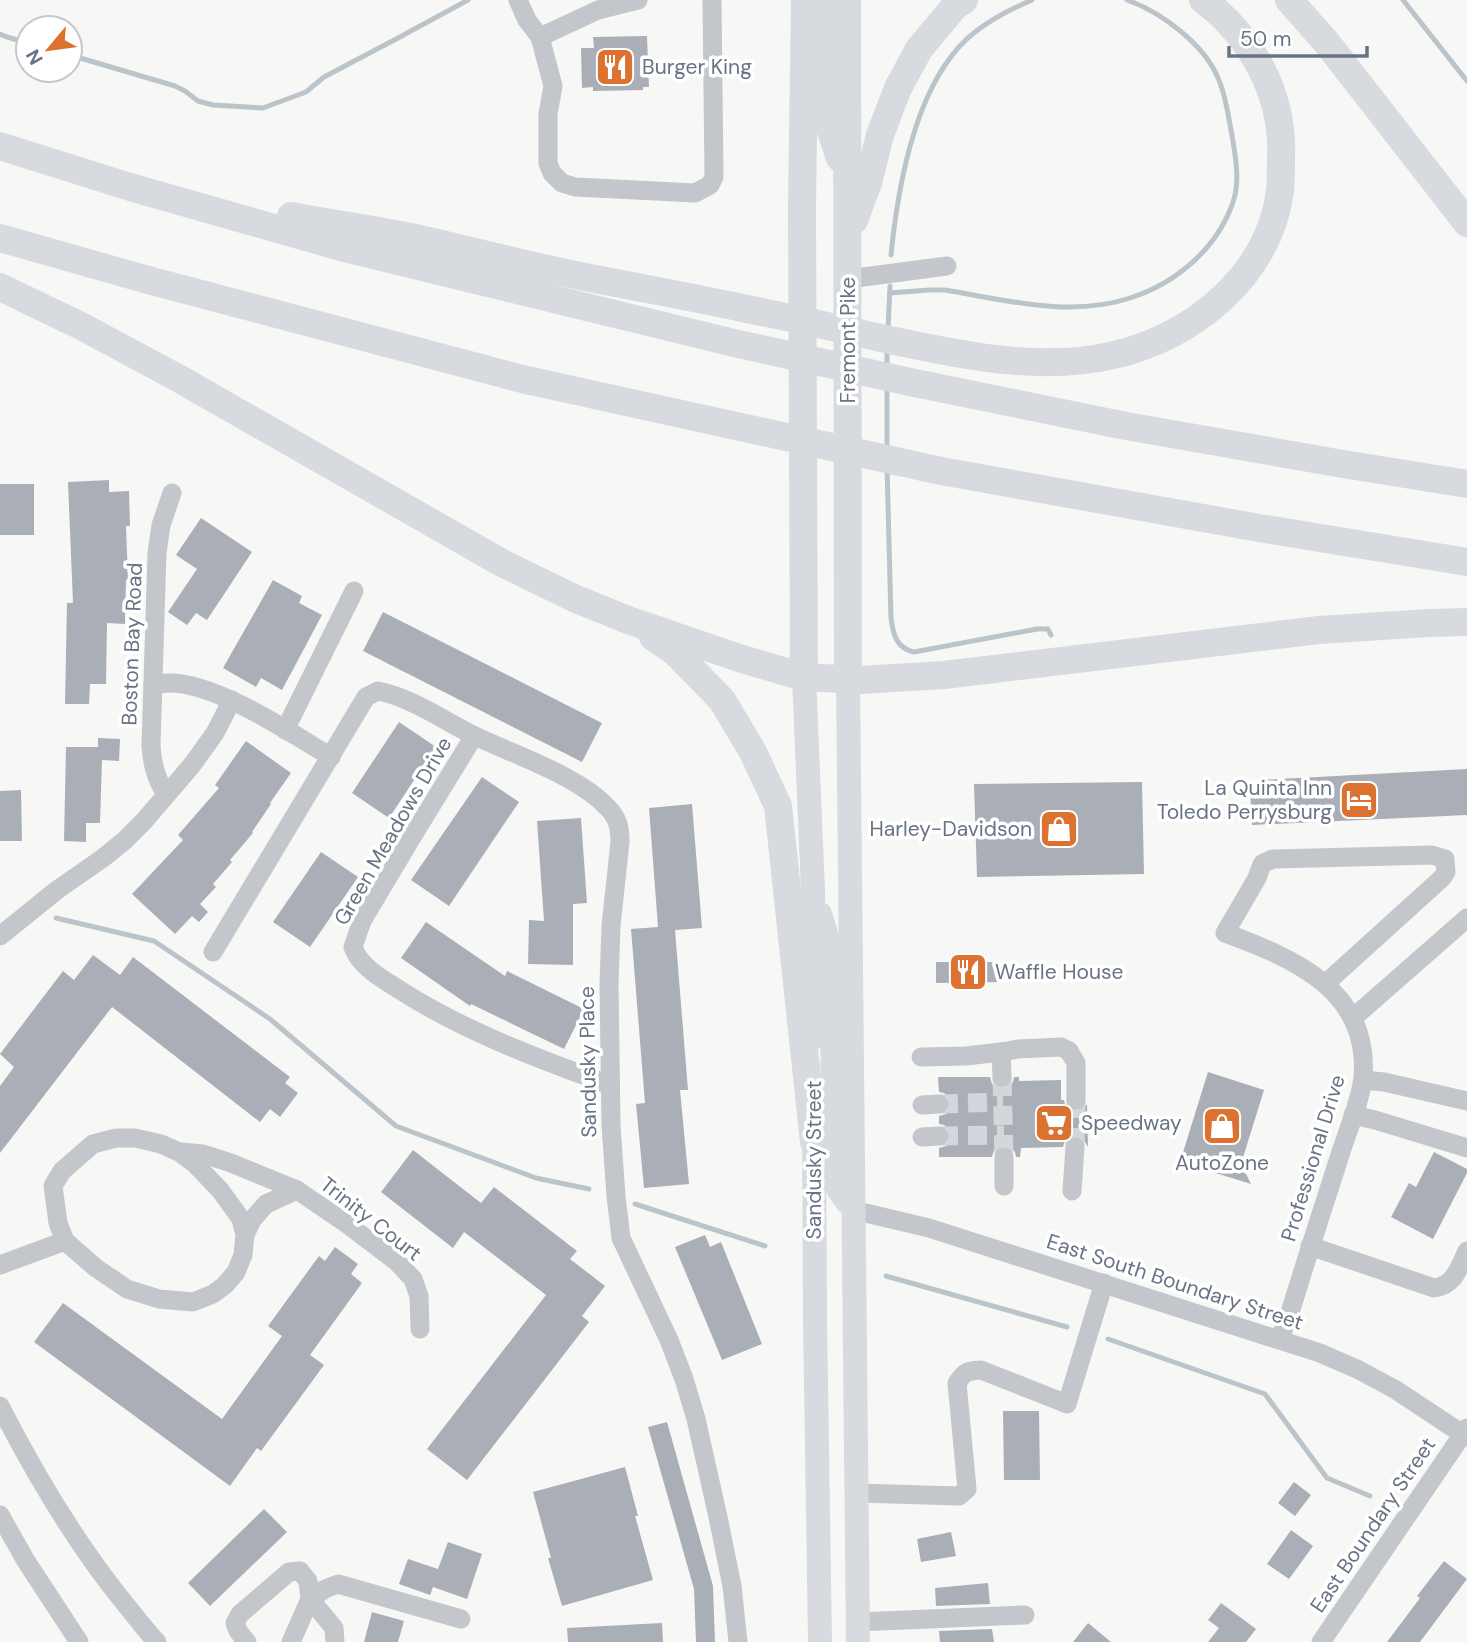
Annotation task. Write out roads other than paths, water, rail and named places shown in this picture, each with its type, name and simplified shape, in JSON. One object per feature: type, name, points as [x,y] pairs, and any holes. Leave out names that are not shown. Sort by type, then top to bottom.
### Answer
[{"type":"highway","points":[[804,677],[802,206],[805,0]]},
{"type":"highway","points":[[825,0],[827,120],[848,184]]},
{"type":"highway","name":"Fremont Pike","points":[[847,0],[848,680]]},
{"type":"highway","points":[[848,236],[898,88],[919,49],[955,6],[964,0]]},
{"type":"highway","points":[[130,187],[417,239],[579,276],[737,306],[933,349],[1043,362],[1112,356],[1139,349],[1188,326],[1231,290],[1262,245],[1280,192],[1282,141],[1274,100],[1264,74],[1251,50],[1234,28],[1203,0]]},
{"type":"highway","points":[[1289,0],[1327,43],[1467,223]]},
{"type":"highway","points":[[0,146],[130,187],[348,249],[734,343],[1126,426],[1467,484]]},
{"type":"highway","points":[[0,238],[161,284],[509,376],[941,471],[1467,562]]},
{"type":"highway","points":[[0,287],[81,326],[178,378],[502,563],[576,599],[742,659],[804,677],[848,680],[944,675],[1319,630],[1467,622]]},
{"type":"highway","points":[[628,620],[675,652],[722,700],[753,752],[778,806],[814,1142]]},
{"type":"main road","name":"Sandusky Street","points":[[804,677],[813,890],[820,1642]]},
{"type":"main road","name":"Sandusky Street","points":[[848,680],[858,1632]]},
{"type":"main road","points":[[813,890],[831,949],[834,1163],[838,1189],[853,1210]]},
{"type":"street","points":[[518,0],[531,28],[540,37],[554,86],[548,114],[548,163],[552,173],[562,183],[575,187],[695,193],[710,185],[714,177],[712,0]]},
{"type":"street","points":[[540,37],[608,6],[638,0]]},
{"type":"street","points":[[848,279],[947,266]]},
{"type":"street","name":"Boston Bay Road","points":[[166,795],[159,784],[152,762],[153,686],[157,553],[161,525],[172,493]]},
{"type":"street","points":[[285,730],[354,592]]},
{"type":"street","points":[[153,686],[170,682],[189,685],[232,700],[331,757],[213,952]]},
{"type":"street","name":"Sandusky Place","points":[[331,757],[366,697],[378,691],[393,694],[587,790],[608,808],[617,820],[620,842],[611,926],[609,983],[610,1085],[621,1238],[669,1340],[694,1413],[732,1586],[738,1642]]},
{"type":"street","points":[[0,936],[124,841],[192,765],[215,733],[232,700]]},
{"type":"street","name":"Green Meadows Drive","points":[[474,736],[362,921],[353,947],[356,955],[375,974],[470,1030],[610,1085]]},
{"type":"street","name":"Professional Drive","points":[[1279,1339],[1289,1315],[1363,1080],[1362,1044],[1348,1009],[1325,984],[1296,963],[1269,949],[1225,933],[1257,878],[1262,864],[1273,859],[1432,855],[1445,859],[1446,872],[1442,878],[1325,984]]},
{"type":"street","points":[[1353,1018],[1467,918]]},
{"type":"street","points":[[921,1057],[966,1056],[1061,1047],[1069,1051],[1076,1063],[1076,1100]]},
{"type":"street","points":[[1001,1052],[1002,1077]]},
{"type":"street","points":[[1363,1080],[1467,1101]]},
{"type":"street","points":[[1353,1115],[1467,1148]]},
{"type":"street","points":[[0,1265],[65,1241],[58,1223],[53,1186],[62,1171],[93,1144],[116,1138],[135,1138],[161,1144],[179,1152],[195,1164],[220,1190],[241,1219],[245,1236]]},
{"type":"street","points":[[1072,1191],[1075,1147]]},
{"type":"street","points":[[179,1152],[203,1154],[232,1163],[297,1190]]},
{"type":"street","points":[[1004,1157],[1004,1186]]},
{"type":"street","name":"Trinity Court","points":[[65,1241],[96,1268],[127,1289],[159,1300],[193,1302],[213,1294],[236,1272],[252,1220],[266,1204],[297,1190],[397,1262],[413,1279],[419,1296],[420,1329]]},
{"type":"street","name":"East South Boundary Street","points":[[853,1210],[929,1228],[1320,1353],[1396,1390],[1466,1433]]},
{"type":"street","points":[[1310,1246],[1434,1288],[1443,1287],[1453,1280],[1467,1251]]},
{"type":"street","points":[[856,1493],[959,1496],[967,1489],[957,1383],[968,1371],[981,1370],[1067,1404],[1104,1283]]},
{"type":"street","points":[[0,1406],[33,1469],[69,1527],[109,1584],[157,1642]]},
{"type":"street","name":"East Boundary Street","points":[[1321,1642],[1466,1433]]},
{"type":"street","points":[[0,1515],[26,1561],[79,1642]]},
{"type":"street","points":[[247,1642],[235,1623],[240,1614],[289,1572],[300,1571],[308,1581],[310,1598],[291,1642]]},
{"type":"street","points":[[310,1598],[325,1588],[338,1584],[461,1619]]},
{"type":"street","points":[[310,1598],[334,1628],[335,1642]]},
{"type":"street","points":[[858,1632],[1025,1615]]},
{"type":"waterway","points":[[84,59],[175,86],[198,101],[213,105],[263,108],[306,92],[324,77],[468,0]]},
{"type":"waterway","points":[[891,255],[905,166],[924,104],[938,76],[955,52],[975,32],[1002,14],[1032,0]]},
{"type":"waterway","points":[[890,293],[945,290],[1037,305],[1084,307],[1107,304],[1130,298],[1164,283],[1180,273],[1207,247],[1227,216],[1237,183],[1223,91],[1211,65],[1192,42],[1154,12],[1127,0]]},
{"type":"waterway","points":[[1403,0],[1467,81]]},
{"type":"waterway","points":[[0,34],[14,39]]},
{"type":"waterway","points":[[888,330],[890,286]]},
{"type":"waterway","points":[[887,347],[887,369]]},
{"type":"waterway","points":[[887,386],[887,449]]},
{"type":"waterway","points":[[887,466],[891,618],[894,635],[899,644],[914,652],[1037,629],[1048,629],[1051,635]]},
{"type":"waterway","points":[[56,918],[154,941],[270,1019],[396,1126],[536,1178],[589,1189]]},
{"type":"waterway","points":[[635,1204],[765,1246]]},
{"type":"waterway","points":[[886,1276],[1067,1327]]},
{"type":"waterway","points":[[1108,1339],[1265,1394],[1327,1478],[1370,1496]]},
{"type":"tunnel","points":[[1002,1077],[1004,1157]]},
{"type":"tunnel","points":[[1075,1147],[1076,1100]]},
{"type":"tunnel","points":[[939,1104],[1003,1102]]},
{"type":"tunnel","points":[[939,1136],[1004,1135]]},
{"type":"place","name":"Burger King","points":[[615,67]]},
{"type":"place","name":"La Quinta Inn Toledo Perrysburg","points":[[1359,800]]},
{"type":"place","name":"Harley-Davidson","points":[[1059,829]]},
{"type":"place","name":"Waffle House","points":[[968,972]]},
{"type":"place","name":"Speedway","points":[[1054,1123]]},
{"type":"place","name":"AutoZone","points":[[1222,1126]]}]
